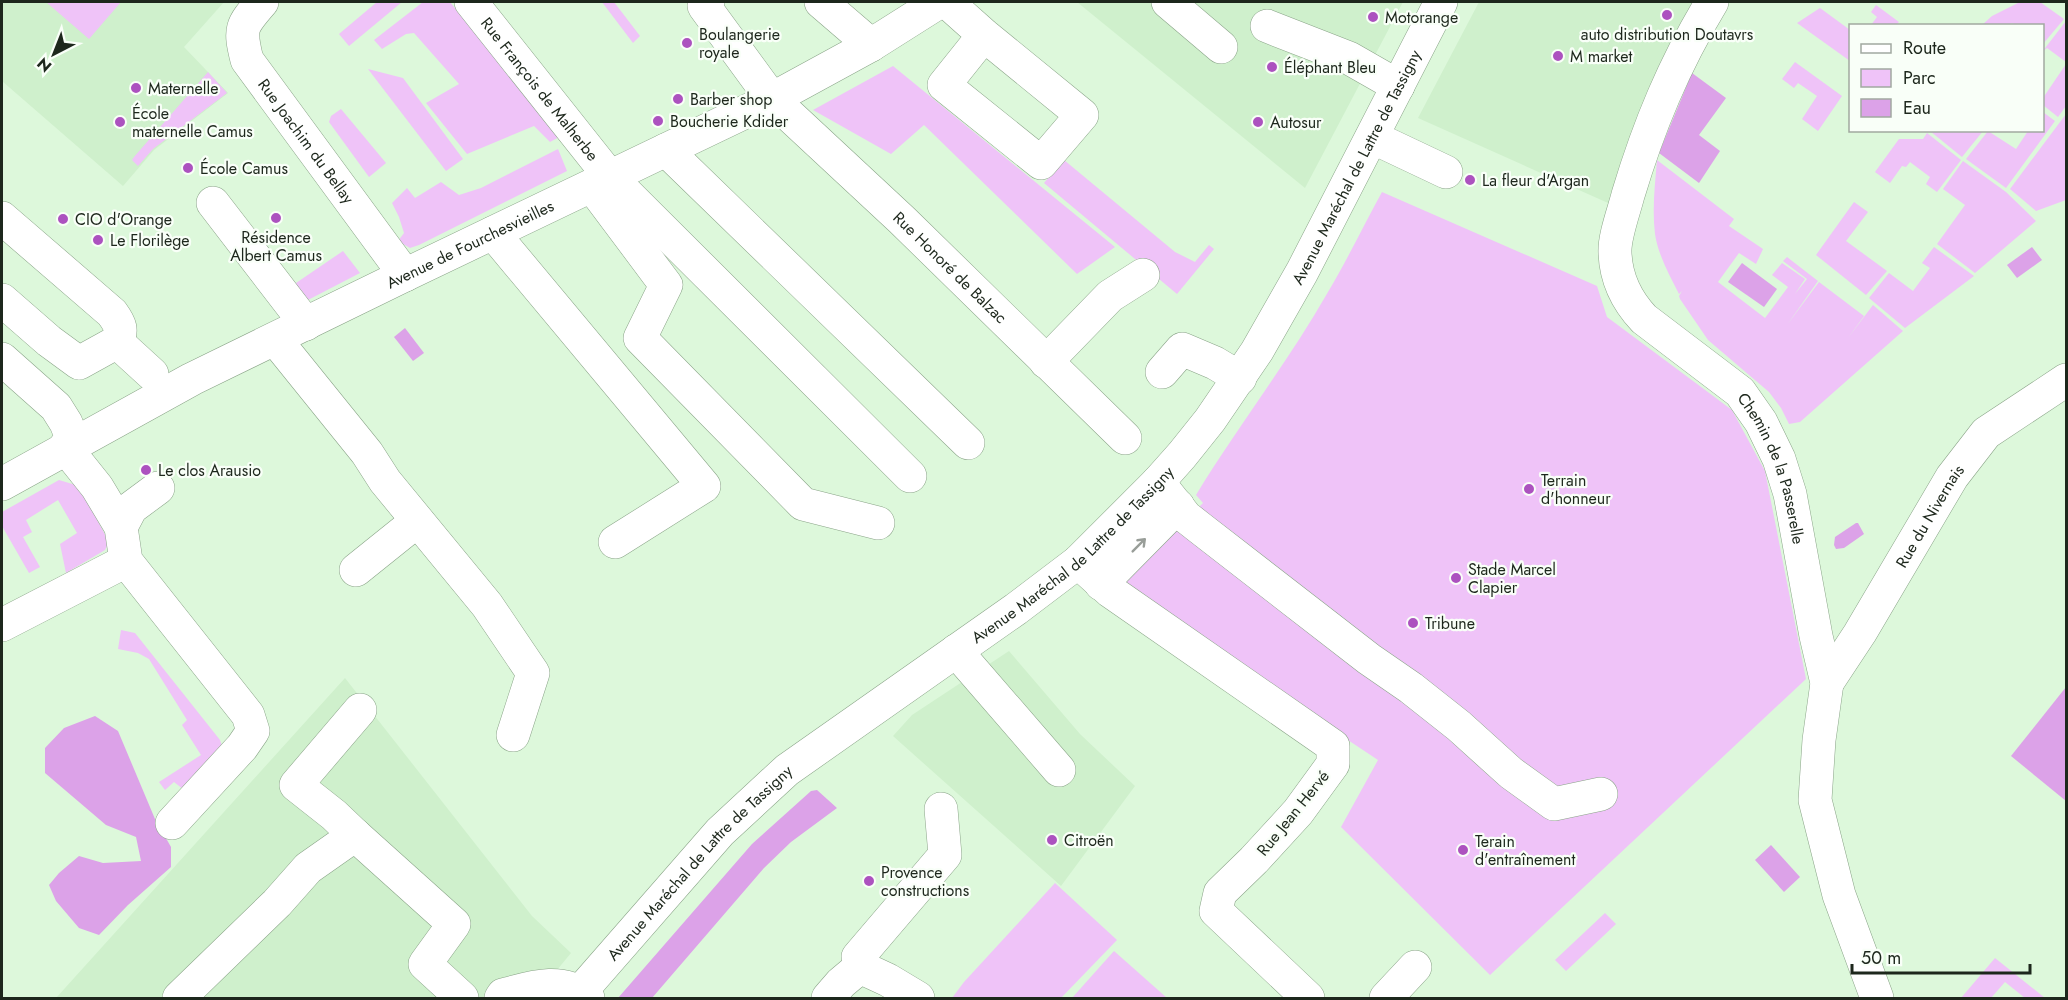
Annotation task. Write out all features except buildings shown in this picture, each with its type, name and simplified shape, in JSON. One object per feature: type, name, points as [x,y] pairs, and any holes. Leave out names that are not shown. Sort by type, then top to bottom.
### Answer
[{"type":"street","name":"Rue Joachim du Bellay","points":[[262,2],[244,24],[241,38],[247,60],[405,275]]},
{"type":"street","name":"Rue François de Malherbe","points":[[471,2],[601,181]]},
{"type":"street","name":"Rue Honoré de Balzac","points":[[708,2],[704,6],[772,99],[902,220],[1125,438]]},
{"type":"street","points":[[821,2],[871,45]]},
{"type":"street","name":"Avenue de Fourchesvieilles","points":[[2,484],[69,445],[192,380],[493,232],[772,99],[871,45],[939,2]]},
{"type":"street","points":[[947,2],[984,35]]},
{"type":"street","points":[[1168,2],[1221,47]]},
{"type":"street","name":"Avenue Maréchal de Lattre de Tassigny","points":[[581,996],[720,832],[754,799],[788,770],[1016,609],[1168,494],[1210,420],[1240,378],[1302,272],[1441,2]]},
{"type":"street","name":"Chemin de la Passerelle","points":[[1712,2],[1682,53],[1639,158],[1624,209],[1615,252],[1617,269],[1623,289],[1632,306],[1644,319],[1740,392],[1761,422],[1779,459],[1790,494],[1827,683],[1819,740],[1815,800],[1839,895],[1877,999]]},
{"type":"street","points":[[1266,26],[1349,58],[1398,86]]},
{"type":"street","points":[[1372,137],[1446,172]]},
{"type":"street","points":[[666,150],[968,443]]},
{"type":"street","points":[[601,181],[910,476]]},
{"type":"street","points":[[601,181],[666,285],[640,338],[803,504],[878,523]]},
{"type":"street","points":[[213,203],[306,324]]},
{"type":"street","points":[[2,218],[112,313],[119,323],[121,333],[117,342],[79,363],[49,341],[2,300]]},
{"type":"street","points":[[493,232],[704,486],[615,542]]},
{"type":"street","points":[[1046,362],[1110,296],[1143,275]]},
{"type":"street","points":[[275,339],[328,403],[417,521],[487,605],[533,673],[513,735]]},
{"type":"street","points":[[117,342],[152,374]]},
{"type":"street","points":[[1162,372],[1182,349],[1215,363],[1240,378]]},
{"type":"street","points":[[2,359],[56,407],[66,423],[69,445],[121,527],[126,561],[248,716],[253,730],[242,747],[172,824]]},
{"type":"street","name":"Rue du Nivernais","points":[[1827,683],[1871,614],[1952,477],[1986,432],[2067,380]]},
{"type":"street","points":[[121,527],[131,508],[158,488]]},
{"type":"street","points":[[1101,584],[1168,494],[1186,517],[1369,659],[1427,700],[1511,773],[1554,804],[1601,794]]},
{"type":"street","points":[[356,570],[417,521]]},
{"type":"street","points":[[2,625],[126,561]]},
{"type":"street","name":"Rue Jean Hervé","points":[[1078,561],[1101,584],[1333,746],[1333,764],[1298,812],[1221,893],[1216,911],[1308,999]]},
{"type":"street","points":[[956,651],[1059,770]]},
{"type":"street","points":[[360,710],[296,785],[334,814],[454,924],[425,964],[462,999]]},
{"type":"street","points":[[860,967],[858,957],[945,855],[941,809]]},
{"type":"street","points":[[179,999],[277,903],[308,868],[355,835]]},
{"type":"street","points":[[828,999],[841,983],[860,967]]},
{"type":"street","points":[[860,967],[888,980],[918,999]]},
{"type":"street","points":[[1386,999],[1415,967]]},
{"type":"street","points":[[501,999],[503,996],[529,988],[554,984],[581,996]]},
{"type":"shaded area","name":"École maternelle Camus","points":[[2,2],[224,2],[184,47],[228,93],[154,150],[123,186],[2,81]]},
{"type":"shaded area","points":[[1077,2],[1403,2],[1305,188]]},
{"type":"shaded area","points":[[1479,2],[1700,2],[1617,207],[1418,118]]},
{"type":"shaded area","points":[[1009,651],[1080,734],[1135,786],[1061,886],[893,736],[912,715]]},
{"type":"shaded area","points":[[345,678],[532,916],[571,953],[534,998],[56,998]]},
{"type":"green space","points":[[46,2],[121,2],[89,39]]},
{"type":"green space","points":[[377,2],[402,2],[349,46],[339,34]]},
{"type":"green space","points":[[423,2],[450,2],[561,136],[550,142],[534,126],[467,154],[426,103],[459,84],[414,33],[406,34],[382,49],[374,40]]},
{"type":"green space","points":[[602,2],[614,2],[640,36],[633,43]]},
{"type":"green space","points":[[2020,2],[2040,2],[2064,19],[2044,43],[2044,24],[1983,24],[1992,16]]},
{"type":"green space","points":[[1876,5],[1899,22],[1897,24],[1872,24],[1877,17],[1871,12]]},
{"type":"green space","points":[[1820,8],[1849,29],[1849,60],[1797,23]]},
{"type":"green space","points":[[2066,21],[2066,62],[2047,48],[2044,49]]},
{"type":"green space","points":[[1795,62],[1842,96],[1818,131],[1802,119],[1817,96],[1798,83],[1794,88],[1782,79]]},
{"type":"green space","points":[[2066,64],[2066,106],[2058,117],[2044,106],[2044,97]]},
{"type":"green space","points":[[893,66],[1115,247],[1077,274],[924,125],[891,154],[813,110]]},
{"type":"green space","points":[[368,69],[403,78],[463,159],[446,171]]},
{"type":"green space","points":[[208,72],[227,93],[153,149],[138,166],[132,160],[134,157]]},
{"type":"green space","points":[[341,109],[386,163],[369,177],[329,122],[331,116]]},
{"type":"green space","points":[[2044,113],[2055,121],[2006,188],[1966,159],[1987,132],[2016,149],[2027,132],[2044,132]]},
{"type":"green space","points":[[2066,114],[2066,200],[2036,211],[2010,189]]},
{"type":"green space","points":[[1931,132],[1982,132],[1962,157]]},
{"type":"green space","points":[[1927,133],[1961,160],[1937,192],[1926,184],[1930,177],[1910,162],[1906,167],[1902,166],[1890,183],[1875,172],[1899,139],[1923,139]]},
{"type":"green space","points":[[558,149],[567,171],[419,245],[410,248],[398,241],[404,233],[392,203],[407,188],[415,198],[441,182],[459,195],[481,188]]},
{"type":"green space","points":[[1064,160],[1175,252],[1195,262],[1209,245],[1214,249],[1177,294],[1044,183]]},
{"type":"green space","points":[[1657,160],[1734,219],[1729,226],[1763,249],[1756,264],[1739,253],[1718,282],[1765,318],[1788,287],[1772,275],[1782,263],[1805,279],[1795,294],[1807,279],[1783,261],[1787,257],[1818,281],[1787,325],[1819,282],[1864,316],[1848,338],[1873,305],[1903,331],[1800,422],[1789,424],[1769,392],[1708,340],[1680,299],[1682,291],[1679,294],[1668,273],[1655,234]]},
{"type":"green space","points":[[1963,161],[2006,192],[2036,221],[1975,273],[1937,244],[1965,205],[1943,189]]},
{"type":"green space","name":"Stade Marcel Clapier","points":[[1382,192],[1597,286],[1607,317],[1732,410],[1765,471],[1806,679],[1490,975],[1341,827],[1378,760],[1118,587],[1203,503],[1196,495],[1313,318]]},
{"type":"green space","points":[[1854,202],[1868,212],[1846,241],[1887,271],[1866,295],[1816,255]]},
{"type":"green space","points":[[1934,247],[1974,276],[1905,328],[1869,298],[1889,273],[1913,291],[1930,268],[1922,263]]},
{"type":"green space","points":[[343,251],[360,273],[306,301],[291,290],[296,283]]},
{"type":"green space","points":[[59,480],[79,486],[109,542],[105,550],[66,573],[60,544],[77,533],[58,500],[26,520],[32,532],[23,537],[40,567],[29,573],[2,526],[2,512]]},
{"type":"green space","points":[[121,630],[135,633],[220,740],[223,749],[188,793],[174,782],[165,790],[159,782],[201,755],[182,725],[187,720],[149,659],[138,653],[118,649]]},
{"type":"green space","points":[[1055,883],[1117,940],[1061,998],[952,998],[964,982]]},
{"type":"green space","points":[[1605,913],[1616,924],[1566,971],[1555,960]]},
{"type":"green space","points":[[1114,951],[1167,998],[1072,998]]},
{"type":"green space","points":[[1995,958],[2045,998],[2025,998],[2005,982],[1991,998],[1961,998]]},
{"type":"water","points":[[1692,73],[1726,98],[1699,135],[1720,151],[1699,183],[1659,153]]},
{"type":"water","points":[[2032,247],[2042,260],[2017,278],[2007,265]]},
{"type":"water","points":[[1742,263],[1777,289],[1764,307],[1728,282]]},
{"type":"water","points":[[405,328],[424,353],[413,361],[394,337]]},
{"type":"water","points":[[1856,523],[1864,534],[1844,548],[1836,549],[1835,537]]},
{"type":"water","points":[[2066,687],[2066,801],[2011,756]]},
{"type":"water","points":[[95,716],[118,731],[155,819],[171,847],[171,867],[128,905],[99,935],[79,928],[56,901],[49,885],[79,856],[103,863],[141,861],[136,837],[106,825],[45,773],[45,748],[64,728]]},
{"type":"water","points":[[817,790],[837,808],[791,842],[764,868],[652,998],[618,998],[752,844],[811,791]]},
{"type":"water","points":[[1771,845],[1800,877],[1784,892],[1755,860]]},
{"type":"place","name":"auto distribution Doutavrs","points":[[1667,15]]},
{"type":"place","name":"Motorange","points":[[1373,17]]},
{"type":"place","name":"Boulangerie royale","points":[[687,43]]},
{"type":"place","name":"M market","points":[[1558,56]]},
{"type":"place","name":"Éléphant Bleu","points":[[1272,67]]},
{"type":"place","name":"Maternelle","points":[[136,88]]},
{"type":"place","name":"Barber shop","points":[[678,99]]},
{"type":"place","name":"Boucherie Kdider","points":[[658,121]]},
{"type":"place","name":"École maternelle Camus","points":[[120,122]]},
{"type":"place","name":"Autosur","points":[[1258,122]]},
{"type":"place","name":"École Camus","points":[[188,168]]},
{"type":"place","name":"La fleur d'Argan","points":[[1470,180]]},
{"type":"place","name":"Résidence Albert Camus","points":[[276,218]]},
{"type":"place","name":"CIO d'Orange","points":[[63,219]]},
{"type":"place","name":"Le Florilège","points":[[98,240]]},
{"type":"place","name":"Le clos Arausio","points":[[146,470]]},
{"type":"place","name":"Terrain d'honneur","points":[[1529,489]]},
{"type":"place","name":"Stade Marcel Clapier","points":[[1456,578]]},
{"type":"place","name":"Tribune","points":[[1413,623]]},
{"type":"place","name":"Citroën","points":[[1052,840]]},
{"type":"place","name":"Terain d'entraînement","points":[[1463,850]]},
{"type":"place","name":"Provence constructions","points":[[869,881]]}]
